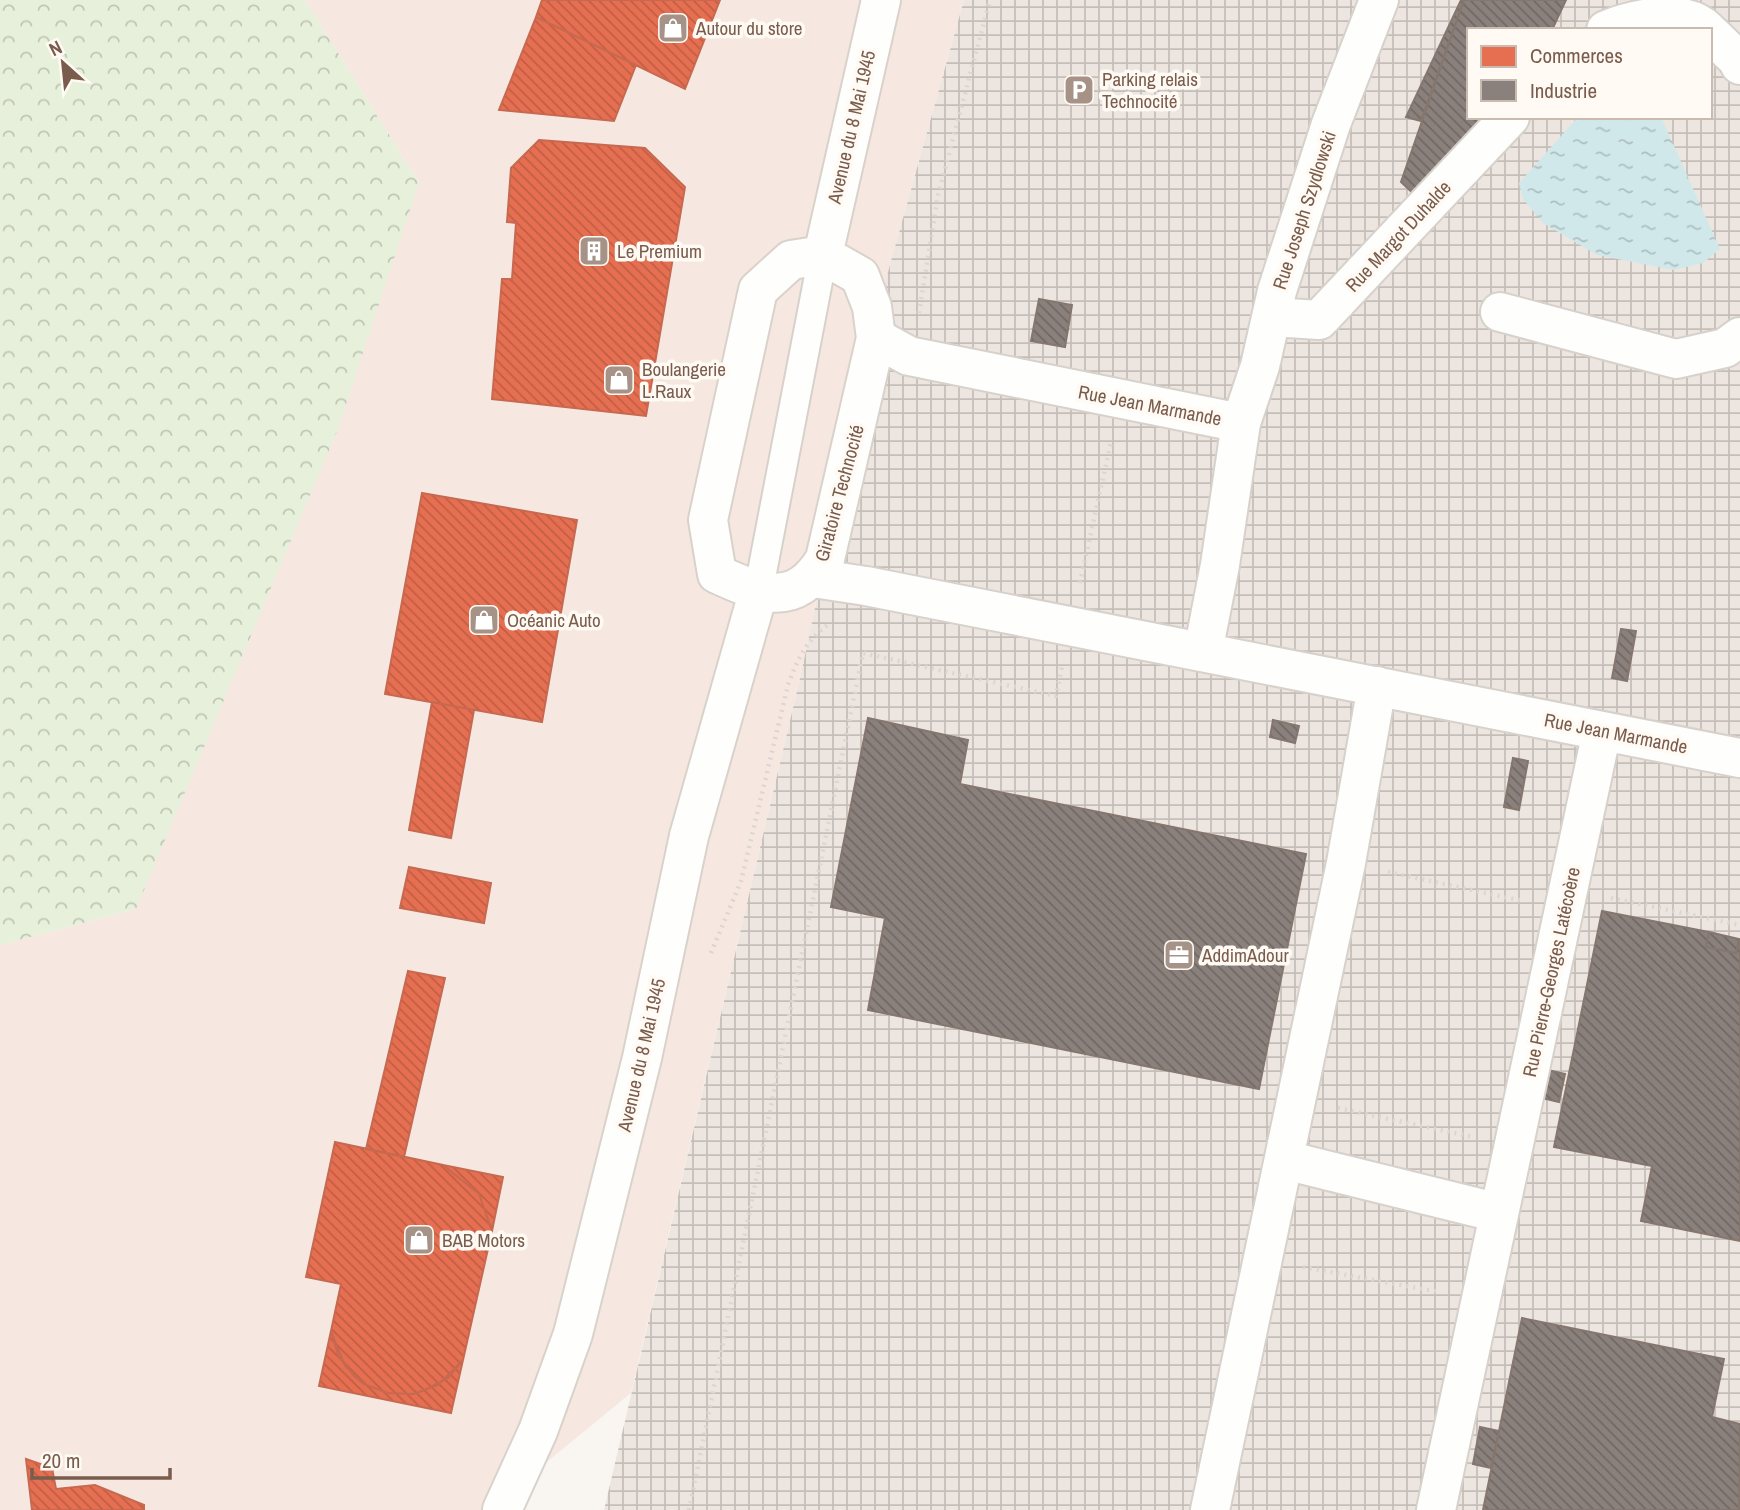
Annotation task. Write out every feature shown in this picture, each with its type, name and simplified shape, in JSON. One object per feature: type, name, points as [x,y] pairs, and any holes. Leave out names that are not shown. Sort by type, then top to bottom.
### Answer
[{"type":"street","name":"Avenue du 8 Mai 1945","points":[[823,255],[881,0]]},
{"type":"street","name":"Rue Joseph Szydlowski","points":[[1241,423],[1277,291],[1331,124],[1379,0]]},
{"type":"street","points":[[1613,28],[1661,15],[1702,24],[1706,28]]},
{"type":"street","points":[[1712,34],[1740,65]]},
{"type":"street","name":"Rue Margot Duhalde","points":[[1272,317],[1319,320],[1508,119]]},
{"type":"street","name":"Giratoire Technocité","points":[[758,593],[781,595],[813,578],[825,559],[876,338],[872,307],[860,276],[823,255]]},
{"type":"street","points":[[758,593],[717,574],[708,520],[758,290],[791,260],[823,255]]},
{"type":"street","points":[[1500,312],[1676,359],[1725,348],[1740,338]]},
{"type":"street","name":"Rue Jean Marmande","points":[[876,338],[909,356],[1241,423],[1220,565],[1203,652]]},
{"type":"street","name":"Rue Jean Marmande","points":[[813,578],[866,586],[1740,758]]},
{"type":"street","name":"Avenue du 8 Mai 1945","points":[[502,1510],[538,1431],[573,1334],[642,1058],[690,836],[758,593]]},
{"type":"street","points":[[1210,1510],[1346,863],[1377,686]]},
{"type":"street","name":"Rue Pierre-Georges Latécoère","points":[[1436,1510],[1602,731]]},
{"type":"street","points":[[1285,1160],[1499,1213]]},
{"type":"lane","points":[[758,593],[823,255]]},
{"type":"path","points":[[909,356],[923,298],[938,195],[990,0]]},
{"type":"path","points":[[689,1510],[863,653],[1056,696],[1121,399]]},
{"type":"path","points":[[709,960],[741,881],[788,684],[798,657],[818,632],[838,618],[858,613],[866,586]]},
{"type":"path","points":[[1346,863],[1528,902]]},
{"type":"path","points":[[1567,889],[1740,925]]},
{"type":"path","points":[[1332,1107],[1478,1138]]},
{"type":"path","points":[[1301,1266],[1447,1294]]},
{"type":"shaded area","points":[[305,0],[964,0],[881,297],[801,674],[631,1393],[488,1510],[0,1510],[0,945],[136,909],[419,183]]},
{"type":"shaded area","points":[[964,0],[1740,0],[1740,1510],[604,1510],[801,674],[881,297]]},
{"type":"green space","points":[[0,0],[305,0],[419,183],[337,431],[136,909],[0,945]]},
{"type":"water","points":[[1576,119],[1662,119],[1720,249],[1703,263],[1674,270],[1597,255],[1543,223],[1523,199],[1519,183]]},
{"type":"building: Commerces","points":[[542,0],[720,0],[685,89],[536,17]]},
{"type":"building: Commerces","points":[[536,17],[636,65],[614,121],[499,110]]},
{"type":"building: Commerces","name":"Le Premium","points":[[539,140],[645,148],[685,187],[646,416],[492,399],[502,279],[512,279],[516,223],[507,222],[511,168]]},
{"type":"building: Commerces","points":[[422,493],[577,520],[542,722],[385,694]]},
{"type":"building: Commerces","points":[[432,702],[474,710],[451,838],[409,830]]},
{"type":"building: Commerces","points":[[409,867],[491,883],[484,923],[400,908]]},
{"type":"building: Commerces","points":[[408,971],[445,978],[404,1157],[366,1149]]},
{"type":"building: Commerces","points":[[335,1142],[443,1165],[479,1194],[492,1231],[463,1360],[448,1378],[425,1390],[413,1394],[388,1393],[364,1384],[354,1376],[338,1355],[331,1331],[341,1284],[306,1277]]},
{"type":"building: Commerces","points":[[443,1165],[503,1177],[492,1231],[479,1194]]},
{"type":"building: Commerces","points":[[331,1331],[345,1366],[364,1384],[388,1393],[413,1394],[438,1385],[463,1360],[451,1413],[319,1386]]},
{"type":"building: Commerces","points":[[26,1459],[52,1468],[56,1489],[95,1485],[144,1505],[144,1510],[32,1510]]},
{"type":"building: Industrie","points":[[1461,0],[1464,0],[1421,121],[1406,117]]},
{"type":"building: Industrie","points":[[1464,0],[1566,0],[1553,28],[1467,28],[1467,119],[1492,119],[1417,197],[1401,182]]},
{"type":"building: Industrie","points":[[1039,299],[1072,305],[1065,347],[1031,341]]},
{"type":"building: Industrie","points":[[1621,629],[1636,631],[1627,681],[1612,678]]},
{"type":"building: Industrie","points":[[868,718],[968,740],[960,784],[1306,854],[1259,1089],[868,1010],[885,918],[831,907]]},
{"type":"building: Industrie","points":[[1273,720],[1299,726],[1295,743],[1270,737]]},
{"type":"building: Industrie","points":[[1513,758],[1528,761],[1519,810],[1504,807]]},
{"type":"building: Industrie","points":[[1602,911],[1709,932],[1706,947],[1736,953],[1740,939],[1740,1241],[1641,1221],[1652,1166],[1554,1147]]},
{"type":"building: Industrie","points":[[1709,932],[1739,939],[1736,953],[1706,947]]},
{"type":"building: Industrie","points":[[1548,1070],[1565,1074],[1559,1102],[1542,1098]]},
{"type":"building: Industrie","points":[[1522,1318],[1724,1359],[1712,1417],[1740,1424],[1739,1510],[1483,1510]]},
{"type":"building: Industrie","points":[[1480,1427],[1499,1431],[1491,1468],[1473,1464]]},
{"type":"place","name":"Autour du store","points":[[673,28]]},
{"type":"place","name":"Parking relais Technocité","points":[[1079,90]]},
{"type":"place","name":"Le Premium","points":[[594,251]]},
{"type":"place","name":"Boulangerie L.Raux","points":[[619,380]]},
{"type":"place","name":"Océanic Auto","points":[[484,620]]},
{"type":"place","name":"AddimAdour","points":[[1179,955]]},
{"type":"place","name":"BAB Motors","points":[[419,1240]]}]
